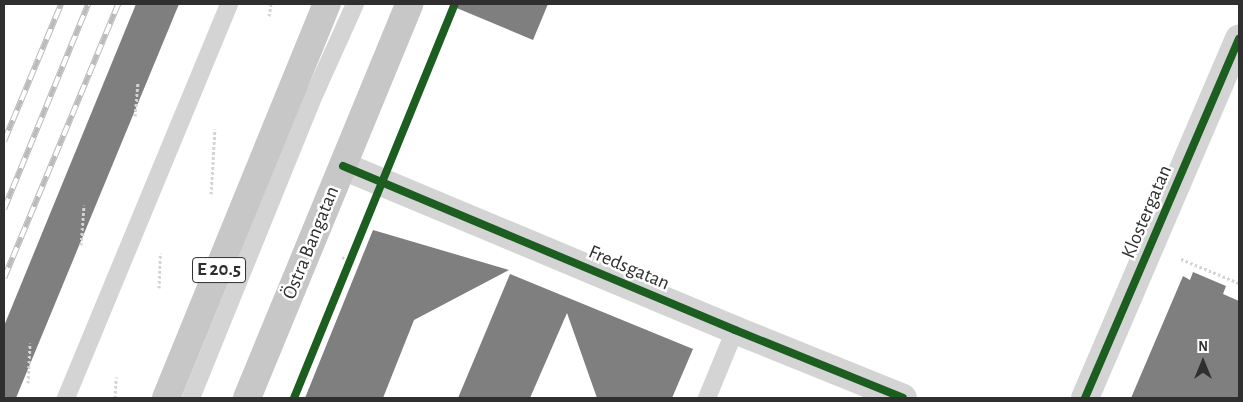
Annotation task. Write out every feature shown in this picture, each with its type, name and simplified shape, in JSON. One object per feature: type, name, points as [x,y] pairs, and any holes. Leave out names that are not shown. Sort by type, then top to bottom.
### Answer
[{"type":"main road","name":"E 20.5","points":[[166,398],[327,4]]},
{"type":"main road","name":"Östra Bangatan","points":[[247,398],[409,4]]},
{"type":"street","name":"Klostergatan","points":[[1085,398],[1239,40]]},
{"type":"street","name":"Fredsgatan","points":[[342,166],[903,398]]},
{"type":"lane","points":[[66,398],[229,4]]},
{"type":"lane","points":[[191,398],[315,94],[355,4]]},
{"type":"lane","points":[[707,398],[735,330]]},
{"type":"path","points":[[269,16],[271,4]]},
{"type":"path","points":[[135,116],[138,82]]},
{"type":"path","points":[[210,198],[215,129]]},
{"type":"path","points":[[81,246],[84,205]]},
{"type":"path","points":[[1150,246],[1239,283]]},
{"type":"path","points":[[159,288],[160,252]]},
{"type":"path","points":[[347,270],[354,252]]},
{"type":"path","points":[[28,383],[30,343]]},
{"type":"path","points":[[115,398],[116,378]]},
{"type":"building","points":[[136,4],[179,4],[16,398],[4,398],[4,326]]},
{"type":"building","points":[[447,4],[548,4],[533,40]]},
{"type":"building","points":[[373,230],[509,270],[414,320],[383,398],[305,398]]},
{"type":"building","points":[[1193,272],[1226,286],[1223,294],[1239,301],[1239,398],[1131,398],[1183,276],[1190,280]]},
{"type":"building","points":[[510,274],[693,349],[672,398],[597,398],[567,313],[530,398],[458,398]]},
{"type":"railway","points":[[4,141],[61,4]]},
{"type":"railway","points":[[4,209],[88,4]]},
{"type":"railway","points":[[4,278],[118,4]]},
{"type":"cycle path","points":[[294,398],[455,4]]},
{"type":"cycle path","points":[[1085,398],[1239,39]]},
{"type":"cycle path","points":[[343,166],[903,398]]}]
